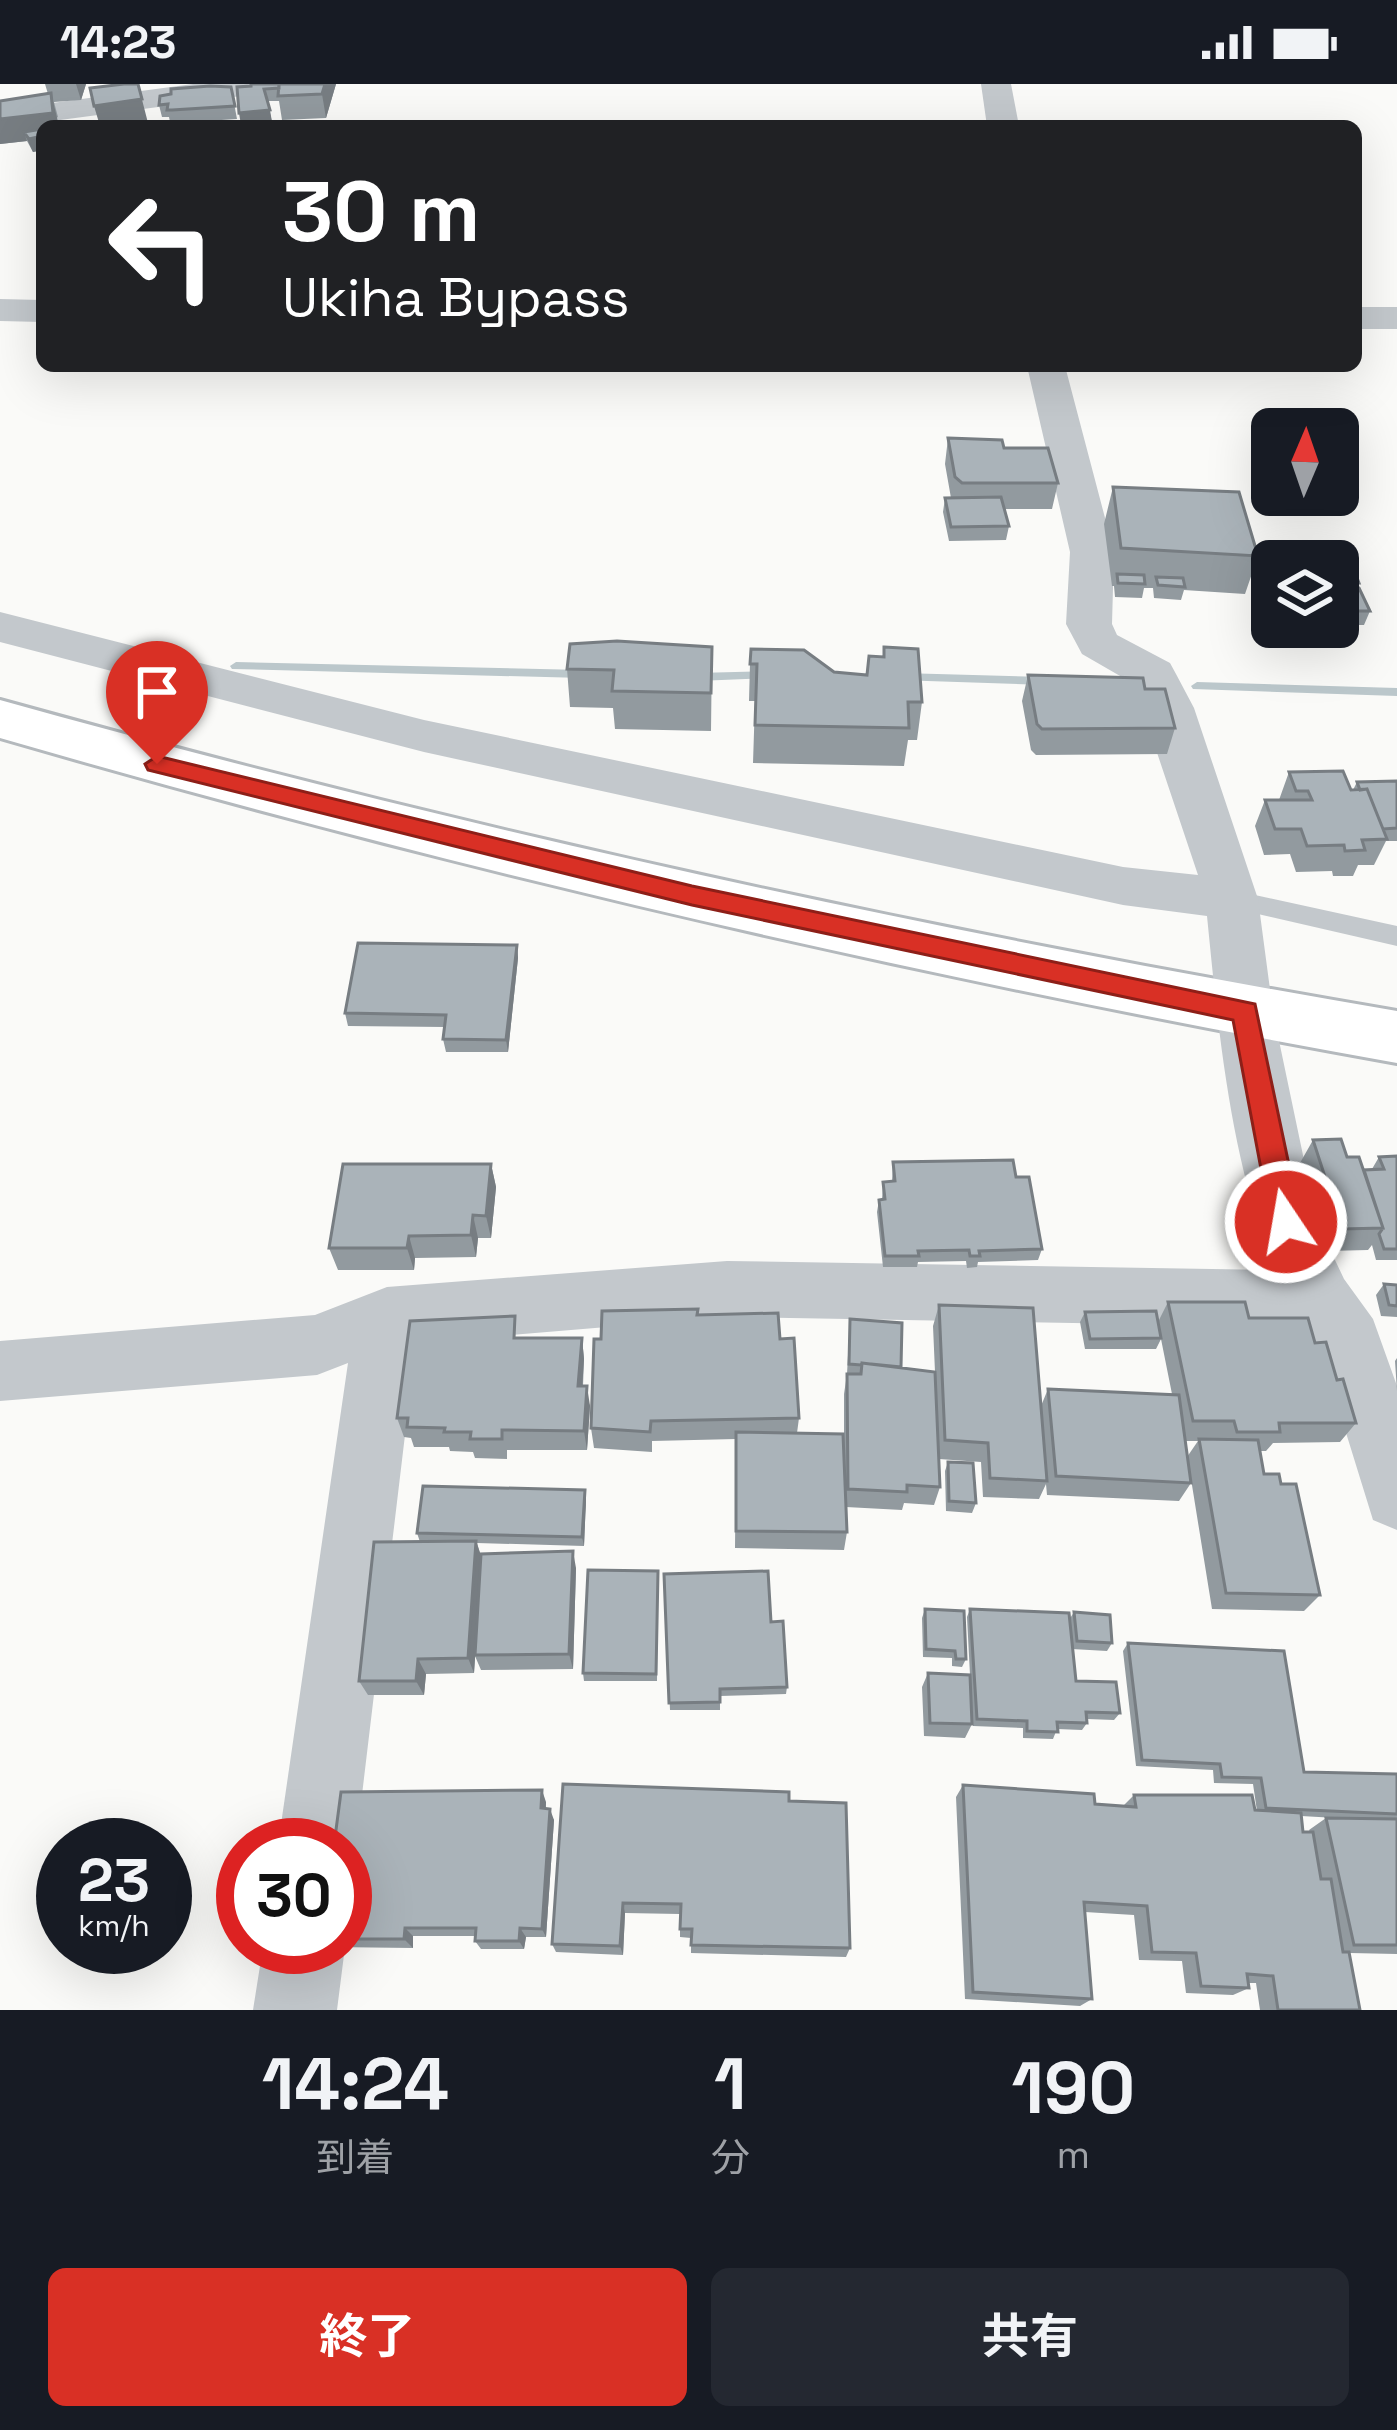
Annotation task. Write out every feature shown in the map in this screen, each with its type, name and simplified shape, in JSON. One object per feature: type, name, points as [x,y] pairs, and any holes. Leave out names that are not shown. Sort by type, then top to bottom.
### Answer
[{"type":"highway","points":[[0,719],[235,787],[692,896],[1245,1012],[1397,1037]]},
{"type":"street","points":[[0,116],[28,84]]},
{"type":"street","points":[[0,116],[263,84]]},
{"type":"street","points":[[996,84],[1002,120]]},
{"type":"street","points":[[0,310],[36,310]]},
{"type":"street","points":[[1362,318],[1397,318]]},
{"type":"street","points":[[1047,372],[1092,552],[1089,624],[1098,644],[1154,674],[1170,708],[1232,899],[1245,1012],[1286,1222],[1356,1327],[1397,1496]]},
{"type":"street","points":[[0,627],[424,736],[1123,886],[1232,899]]},
{"type":"street","points":[[0,1371],[65,1370],[317,1346],[387,1316],[727,1289],[1356,1327]]},
{"type":"street","points":[[321,1818],[387,1316]]},
{"type":"street","points":[[295,2010],[300,1974]]},
{"type":"lane","points":[[1232,899],[1397,936]]},
{"type":"building","points":[[138,84],[142,99],[94,106],[90,88]]},
{"type":"building","points":[[279,84],[279,88],[264,89],[270,110],[239,113],[237,87]]},
{"type":"building","points":[[279,84],[325,84],[322,94],[278,96]]},
{"type":"building","points":[[231,87],[235,106],[167,110],[168,104],[159,105],[160,96],[171,94],[171,89]]},
{"type":"building","points":[[51,93],[53,113],[0,119],[0,101]]},
{"type":"building","points":[[948,438],[1002,440],[1004,448],[1048,448],[1058,483],[962,483],[955,477]]},
{"type":"building","points":[[1113,487],[1239,492],[1253,540],[1251,556],[1121,548]]},
{"type":"building","points":[[1001,497],[1009,526],[951,527],[945,498]]},
{"type":"building","points":[[1117,574],[1144,575],[1145,584],[1118,583]]},
{"type":"building","points":[[1156,577],[1183,578],[1185,587],[1158,585]]},
{"type":"building","points":[[1359,588],[1370,611],[1359,611]]},
{"type":"building","points":[[617,641],[712,647],[711,693],[612,691],[614,670],[567,669],[570,644]]},
{"type":"building","points":[[884,647],[918,649],[922,702],[908,702],[909,728],[755,725],[757,664],[750,664],[751,649],[804,650],[834,672],[867,675],[869,656],[884,657]]},
{"type":"building","points":[[1028,675],[1143,678],[1145,689],[1165,689],[1175,728],[1042,729]]},
{"type":"building","points":[[1343,771],[1351,790],[1367,789],[1387,839],[1362,840],[1365,850],[1345,851],[1344,845],[1307,846],[1301,829],[1275,829],[1265,800],[1312,800],[1308,791],[1296,791],[1289,772]]},
{"type":"building","points":[[1397,781],[1397,828],[1383,829],[1367,789],[1360,790],[1357,782]]},
{"type":"building","points":[[358,943],[517,945],[506,1040],[443,1039],[446,1015],[345,1013]]},
{"type":"building","points":[[1341,1139],[1347,1157],[1359,1157],[1383,1228],[1342,1229],[1313,1140]]},
{"type":"building","points":[[1397,1156],[1397,1249],[1384,1249],[1379,1234],[1383,1228],[1364,1170],[1384,1169],[1379,1157]]},
{"type":"building","points":[[1013,1160],[1016,1177],[1029,1177],[1042,1249],[979,1251],[980,1256],[970,1256],[969,1250],[885,1256],[879,1200],[885,1199],[883,1182],[895,1181],[893,1162]]},
{"type":"building","points":[[343,1164],[491,1164],[486,1216],[473,1215],[471,1235],[409,1236],[407,1248],[329,1248]]},
{"type":"building","points":[[1384,1284],[1397,1285],[1397,1306],[1389,1305]]},
{"type":"building","points":[[1168,1302],[1245,1302],[1249,1318],[1308,1318],[1315,1343],[1326,1342],[1337,1380],[1343,1379],[1356,1423],[1279,1423],[1280,1432],[1237,1432],[1234,1421],[1193,1421]]},
{"type":"building","points":[[939,1305],[1033,1308],[1047,1481],[990,1478],[988,1443],[945,1440]]},
{"type":"building","points":[[698,1309],[697,1315],[778,1313],[780,1339],[794,1338],[799,1418],[651,1421],[650,1432],[591,1428],[594,1339],[601,1339],[602,1311]]},
{"type":"building","points":[[1156,1311],[1161,1338],[1090,1339],[1085,1312]]},
{"type":"building","points":[[515,1316],[514,1338],[582,1338],[578,1386],[587,1386],[584,1431],[502,1430],[502,1439],[470,1439],[471,1432],[407,1427],[408,1418],[397,1418],[410,1321]]},
{"type":"building","points":[[850,1319],[902,1323],[901,1367],[849,1364]]},
{"type":"building","points":[[862,1363],[935,1372],[940,1487],[907,1485],[907,1492],[848,1489],[847,1374],[861,1374]]},
{"type":"building","points":[[1048,1389],[1179,1395],[1191,1483],[1056,1476]]},
{"type":"building","points":[[736,1432],[843,1434],[847,1532],[736,1531]]},
{"type":"building","points":[[1199,1439],[1258,1440],[1264,1474],[1279,1474],[1281,1484],[1296,1484],[1320,1595],[1226,1593]]},
{"type":"building","points":[[948,1462],[973,1463],[976,1503],[949,1501]]},
{"type":"building","points":[[423,1486],[585,1490],[582,1537],[417,1533]]},
{"type":"building","points":[[476,1541],[468,1658],[418,1659],[416,1681],[359,1681],[374,1542]]},
{"type":"building","points":[[573,1551],[569,1654],[475,1655],[481,1554]]},
{"type":"building","points":[[588,1570],[658,1571],[656,1674],[583,1673]]},
{"type":"building","points":[[768,1571],[771,1622],[783,1621],[787,1687],[720,1689],[720,1702],[669,1703],[664,1574]]},
{"type":"building","points":[[925,1609],[964,1611],[966,1659],[956,1659],[955,1651],[926,1649]]},
{"type":"building","points":[[970,1609],[1069,1613],[1076,1681],[1116,1682],[1120,1713],[1086,1712],[1087,1723],[1057,1722],[1058,1732],[1027,1731],[1027,1721],[977,1719]]},
{"type":"building","points":[[1074,1612],[1110,1615],[1112,1643],[1077,1641]]},
{"type":"building","points":[[1128,1643],[1284,1651],[1304,1772],[1397,1774],[1397,1814],[1266,1808],[1261,1778],[1222,1777],[1220,1764],[1142,1760]]},
{"type":"building","points":[[928,1673],[970,1675],[972,1724],[930,1723]]},
{"type":"building","points":[[563,1784],[789,1792],[789,1801],[846,1803],[850,1948],[691,1945],[692,1929],[680,1929],[681,1904],[623,1903],[620,1946],[552,1944]]},
{"type":"building","points":[[963,1785],[1094,1794],[1095,1804],[1136,1807],[1134,1795],[1252,1795],[1255,1810],[1301,1813],[1303,1832],[1313,1832],[1321,1879],[1331,1879],[1343,1952],[1349,1952],[1360,2010],[1278,2010],[1273,1976],[1247,1974],[1249,1988],[1201,1986],[1196,1953],[1152,1952],[1147,1906],[1084,1902],[1092,1999],[973,1992]]},
{"type":"building","points":[[542,1790],[541,1808],[550,1809],[542,1929],[520,1928],[519,1941],[475,1941],[476,1928],[405,1928],[404,1939],[372,1939],[372,1818],[338,1818],[341,1792]]},
{"type":"building","points":[[1326,1818],[1397,1819],[1397,1945],[1354,1945]]},
{"type":"waterway","points":[[236,666],[583,674]]},
{"type":"waterway","points":[[697,677],[769,675]]},
{"type":"waterway","points":[[901,677],[1045,681]]},
{"type":"waterway","points":[[1197,686],[1397,692]]},
{"type":"route","points":[[157,764],[235,787],[692,896],[1245,1012],[1286,1222]]}]
